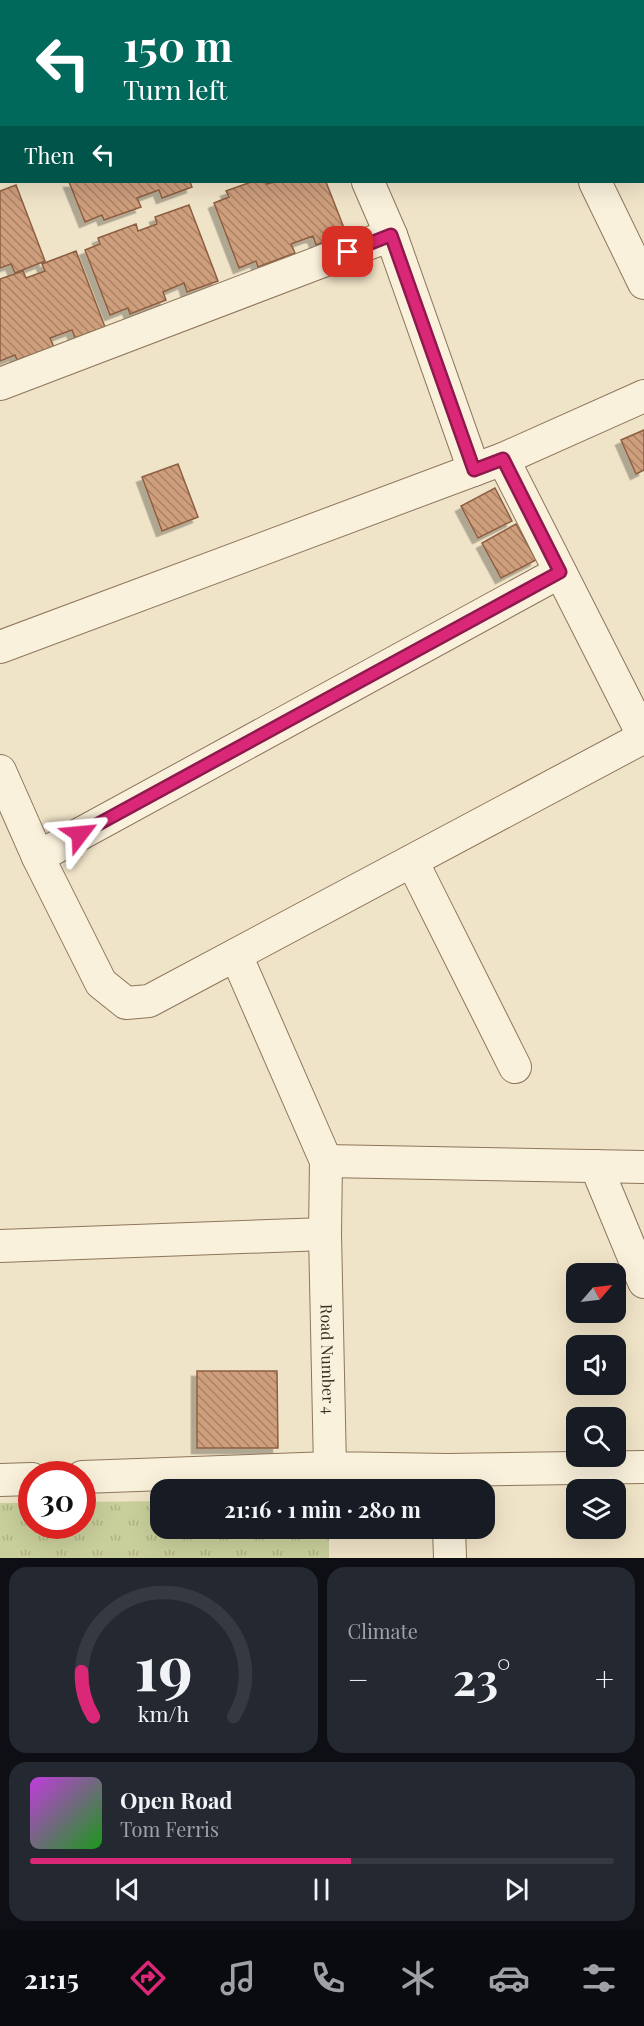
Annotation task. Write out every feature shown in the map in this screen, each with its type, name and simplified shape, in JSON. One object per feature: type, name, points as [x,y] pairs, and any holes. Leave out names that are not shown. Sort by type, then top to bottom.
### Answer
[{"type":"street","points":[[0,771],[38,857],[101,983],[126,1003],[149,1001],[644,737],[560,572],[488,465],[368,183]]},
{"type":"street","points":[[595,183],[644,283]]},
{"type":"street","points":[[0,384],[391,235]]},
{"type":"street","points":[[0,647],[488,465],[644,396]]},
{"type":"street","points":[[38,857],[560,572]]},
{"type":"street","points":[[412,861],[515,1067]]},
{"type":"street","name":"Road Number 4","points":[[236,955],[327,1161],[325,1234],[330,1468]]},
{"type":"street","points":[[327,1161],[644,1167]]},
{"type":"street","points":[[596,1166],[644,1282]]},
{"type":"street","points":[[0,1246],[325,1234]]},
{"type":"street","points":[[463,1479],[644,1467]]},
{"type":"street","points":[[96,1476],[330,1468],[438,1479]]},
{"type":"street","points":[[0,1480],[18,1479]]},
{"type":"street","points":[[449,1539],[450,1558]]},
{"type":"green space","points":[[150,1501],[150,1539],[329,1539],[329,1558],[0,1558],[0,1503],[18,1503],[18,1539],[96,1539],[96,1502]]},
{"type":"building","points":[[69,183],[190,183],[192,187],[162,198],[159,190],[137,198],[141,207],[104,220],[102,215],[85,222]]},
{"type":"building","points":[[248,183],[326,183],[346,233],[316,245],[313,236],[291,244],[295,253],[258,267],[256,261],[239,268],[214,203],[229,197],[226,191]]},
{"type":"building","points":[[16,185],[45,261],[15,273],[11,264],[0,268],[0,191]]},
{"type":"building","points":[[189,205],[218,281],[187,292],[184,283],[163,292],[166,300],[130,314],[128,308],[110,315],[85,250],[100,244],[98,238],[136,224],[138,231],[157,224],[155,217]]},
{"type":"building","points":[[76,251],[105,327],[75,338],[72,330],[50,338],[54,347],[17,360],[15,355],[0,361],[0,279],[23,271],[26,278],[45,271],[42,264]]},
{"type":"building","points":[[644,430],[644,470],[636,474],[621,440]]},
{"type":"building","points":[[178,464],[198,517],[162,531],[142,477]]},
{"type":"building","points":[[495,488],[512,521],[478,538],[461,506]]},
{"type":"building","points":[[516,524],[536,560],[501,578],[482,543]]},
{"type":"building","points":[[197,1371],[277,1371],[278,1448],[197,1448]]},
{"type":"route","points":[[80,834],[560,572],[503,459],[474,470],[391,235],[348,252]]}]
